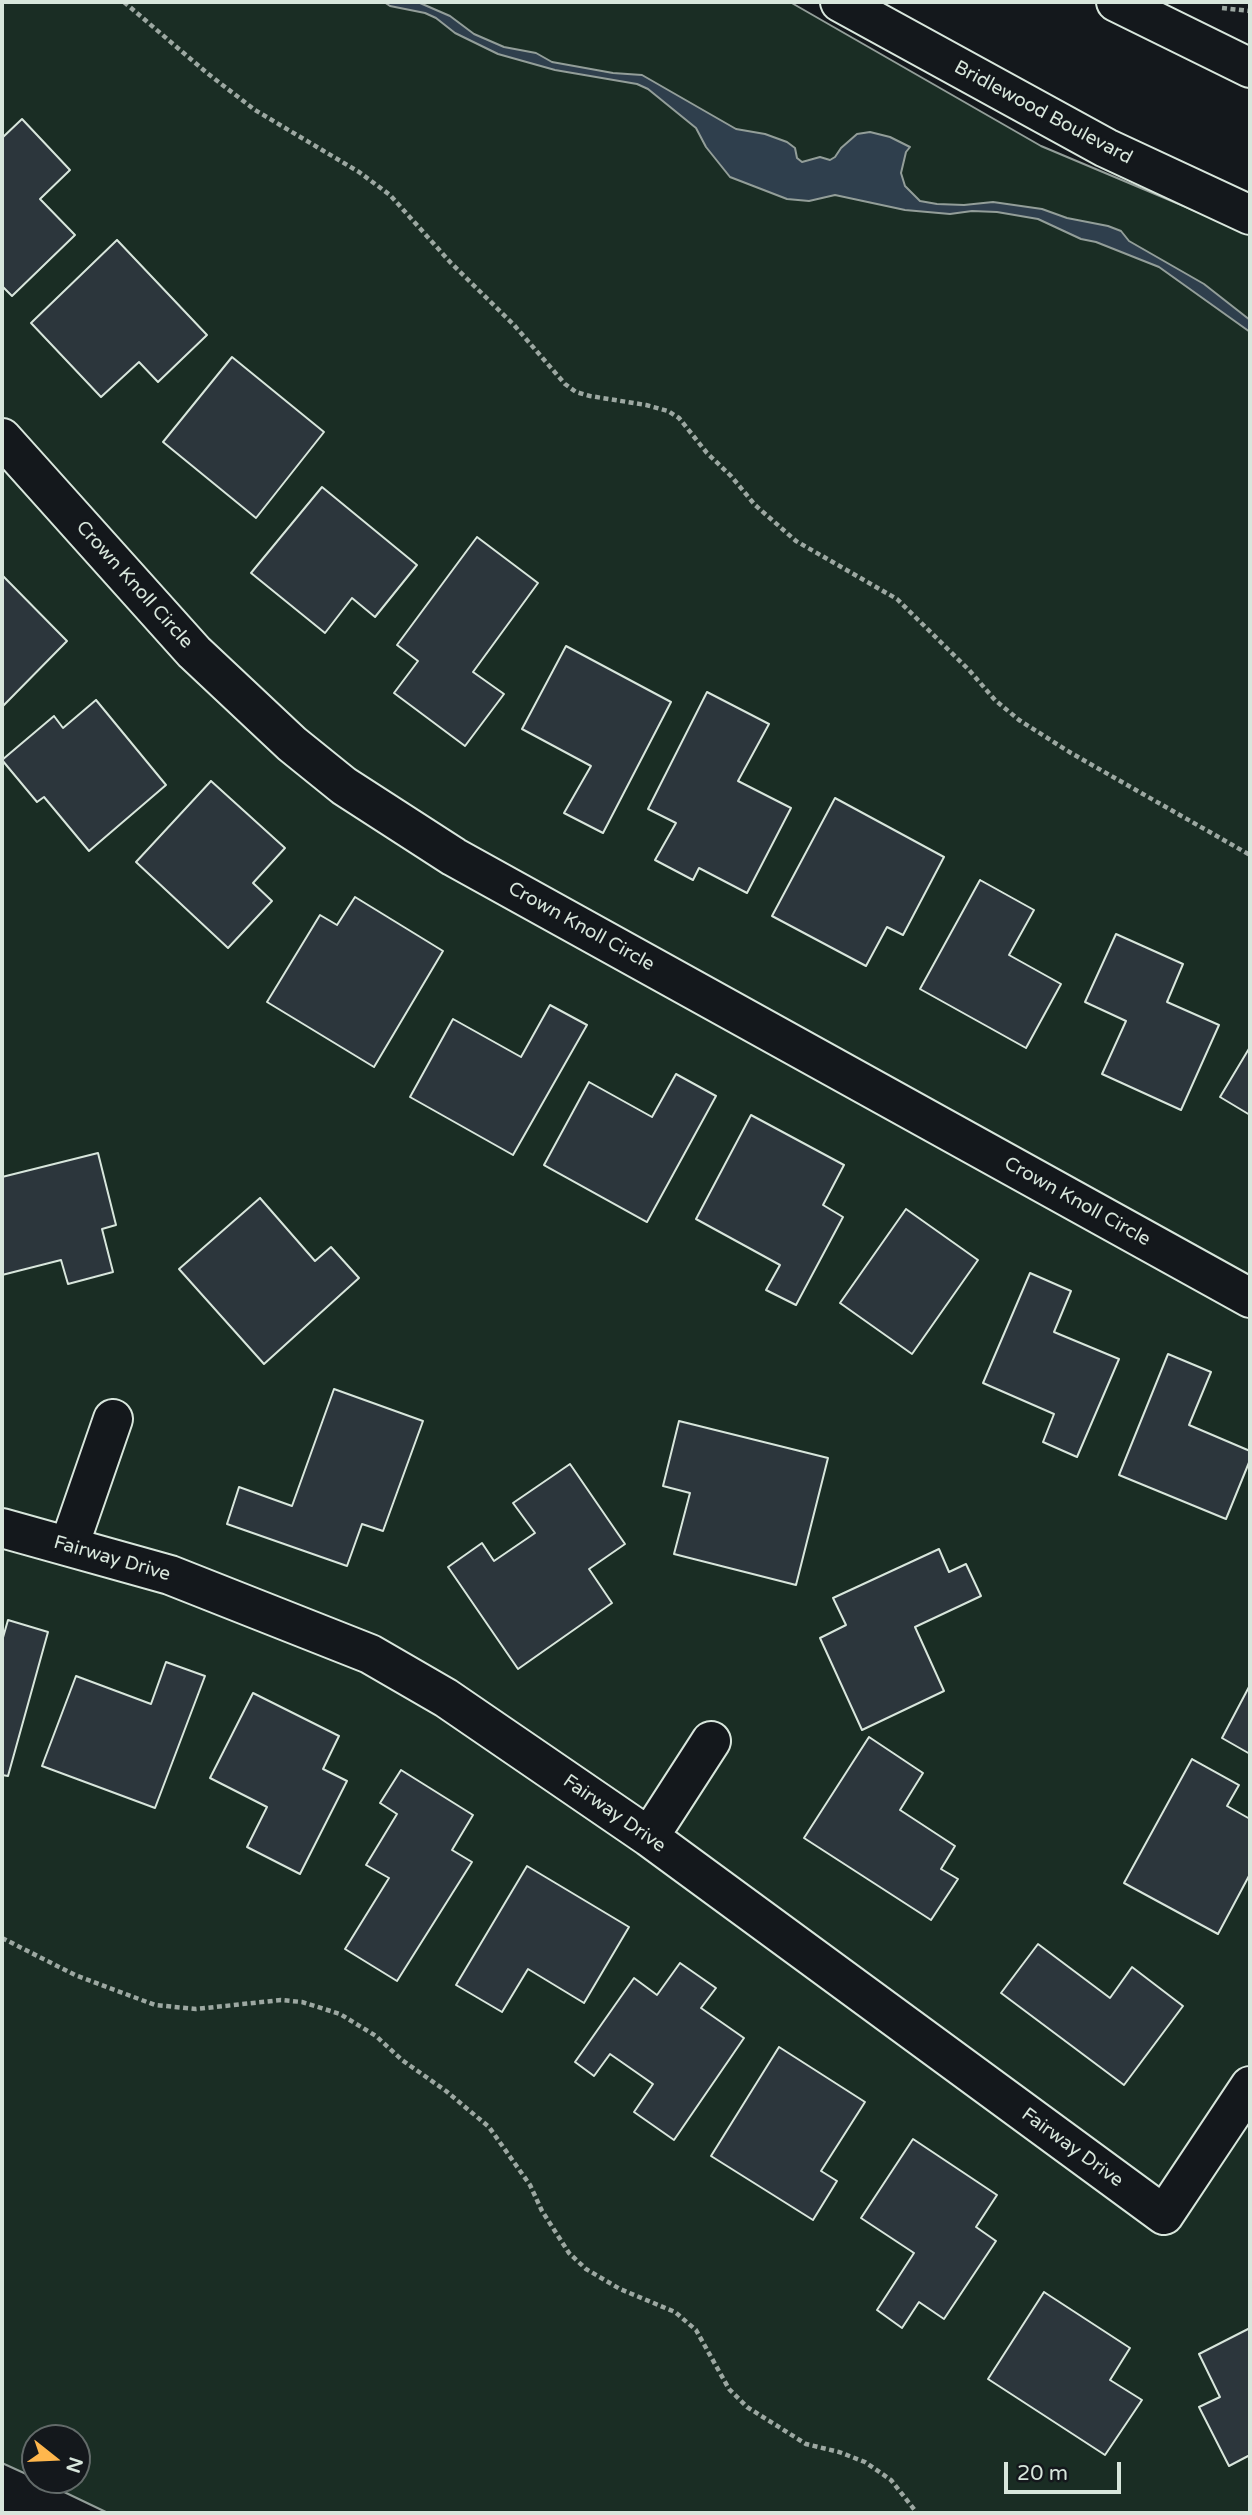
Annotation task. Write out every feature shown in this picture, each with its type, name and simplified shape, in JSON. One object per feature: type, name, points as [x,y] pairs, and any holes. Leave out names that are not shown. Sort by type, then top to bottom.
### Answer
[{"type":"street","name":"Bridlewood Boulevard","points":[[840,2],[1106,148],[1250,215]]},
{"type":"street","points":[[1116,2],[1250,68]]},
{"type":"street","name":"Crown Knoll Circle","points":[[2,438],[194,652],[255,711],[344,786],[454,857],[1250,1298]]},
{"type":"street","points":[[69,1546],[113,1419]]},
{"type":"street","name":"Fairway Drive","points":[[2,1528],[170,1575],[369,1654],[446,1698],[649,1838],[1164,2215],[1250,2086]]},
{"type":"street","points":[[649,1838],[711,1741]]},
{"type":"path","points":[[124,2],[207,73],[256,110],[359,172],[390,195],[451,263],[576,392],[601,399],[646,405],[668,411],[679,418],[755,505],[796,541],[897,599],[1019,720],[1250,855]]},
{"type":"path","points":[[2,1938],[75,1975],[155,2005],[196,2009],[281,2000],[302,2002],[340,2014],[376,2036],[402,2060],[446,2091],[489,2127],[530,2185],[542,2211],[569,2253],[586,2269],[620,2289],[676,2312],[696,2330],[729,2389],[747,2407],[806,2444],[839,2452],[864,2462],[891,2480],[917,2513]]},
{"type":"green space","points":[[2,2],[790,2],[1041,146],[1250,234],[1250,2513],[108,2513],[68,2494],[91,2494],[91,2424],[21,2424],[21,2472],[2,2463]]},
{"type":"water","points":[[384,2],[420,3],[450,16],[474,34],[504,47],[536,53],[552,62],[613,73],[642,75],[736,129],[765,134],[787,142],[795,148],[797,158],[802,162],[820,157],[830,160],[857,134],[870,132],[890,137],[910,147],[906,152],[901,173],[905,186],[920,201],[964,205],[993,202],[1042,209],[1121,231],[1129,241],[1204,284],[1250,320],[1250,332],[1159,267],[1096,242],[1081,239],[1038,219],[997,212],[950,214],[905,210],[835,195],[809,201],[787,199],[730,177],[706,147],[696,128],[648,89],[637,84],[555,70],[498,54],[455,33],[436,18]]},
{"type":"building","points":[[22,119],[70,170],[40,199],[75,235],[12,296],[2,286],[2,138]]},
{"type":"building","points":[[117,240],[207,335],[158,382],[139,362],[101,397],[31,323]]},
{"type":"building","points":[[232,357],[324,432],[256,518],[163,442]]},
{"type":"building","points":[[322,487],[417,565],[375,617],[352,598],[325,633],[251,573]]},
{"type":"building","points":[[477,537],[538,583],[473,672],[504,694],[465,746],[394,693],[418,661],[397,645]]},
{"type":"building","points":[[2,575],[67,641],[2,707]]},
{"type":"building","points":[[566,646],[671,702],[603,833],[564,813],[591,766],[522,729]]},
{"type":"building","points":[[707,692],[769,724],[738,781],[791,808],[747,893],[699,868],[693,880],[655,860],[676,823],[648,809]]},
{"type":"building","points":[[96,700],[166,785],[89,851],[44,797],[37,802],[2,760],[54,716],[63,728]]},
{"type":"building","points":[[211,781],[285,848],[253,883],[272,901],[228,948],[136,862]]},
{"type":"building","points":[[835,798],[944,857],[903,935],[887,927],[866,966],[772,916]]},
{"type":"building","points":[[980,880],[1034,910],[1009,955],[1061,984],[1026,1048],[920,989]]},
{"type":"building","points":[[355,897],[443,951],[374,1067],[267,1002],[320,915],[337,925]]},
{"type":"building","points":[[1116,934],[1183,964],[1167,1002],[1219,1025],[1181,1110],[1102,1074],[1126,1021],[1085,1002]]},
{"type":"building","points":[[550,1005],[587,1025],[513,1155],[410,1097],[453,1019],[521,1057]]},
{"type":"building","points":[[1250,1047],[1250,1115],[1220,1097]]},
{"type":"building","points":[[676,1074],[716,1096],[647,1222],[544,1165],[589,1082],[652,1117]]},
{"type":"building","points":[[751,1115],[844,1165],[823,1205],[843,1217],[796,1305],[766,1290],[780,1265],[696,1219]]},
{"type":"building","points":[[98,1153],[116,1225],[102,1229],[113,1272],[68,1284],[61,1260],[2,1275],[2,1177]]},
{"type":"building","points":[[260,1198],[315,1261],[331,1247],[359,1278],[264,1364],[179,1269]]},
{"type":"building","points":[[906,1209],[978,1260],[912,1354],[840,1303]]},
{"type":"building","points":[[1030,1273],[1071,1291],[1054,1332],[1119,1359],[1077,1457],[1043,1442],[1054,1414],[983,1383]]},
{"type":"building","points":[[1168,1354],[1211,1372],[1189,1425],[1250,1451],[1250,1460],[1226,1519],[1119,1475]]},
{"type":"building","points":[[334,1389],[423,1421],[383,1531],[362,1524],[347,1566],[227,1524],[239,1487],[292,1506]]},
{"type":"building","points":[[679,1421],[828,1458],[796,1585],[674,1554],[690,1493],[663,1486]]},
{"type":"building","points":[[570,1464],[625,1544],[589,1569],[612,1603],[518,1669],[448,1567],[482,1543],[494,1561],[535,1533],[513,1503]]},
{"type":"building","points":[[939,1549],[949,1572],[966,1564],[981,1596],[915,1627],[944,1691],[862,1730],[820,1638],[846,1625],[833,1598]]},
{"type":"building","points":[[8,1620],[48,1632],[8,1776],[2,1775],[2,1641]]},
{"type":"building","points":[[166,1662],[205,1676],[155,1808],[42,1766],[76,1676],[151,1704]]},
{"type":"building","points":[[1250,1685],[1250,1754],[1222,1738]]},
{"type":"building","points":[[253,1693],[339,1736],[323,1769],[347,1781],[300,1874],[247,1847],[267,1807],[210,1778]]},
{"type":"building","points":[[869,1737],[923,1773],[900,1810],[955,1846],[941,1869],[958,1879],[931,1920],[804,1838]]},
{"type":"building","points":[[1192,1759],[1239,1785],[1227,1806],[1250,1819],[1250,1874],[1218,1934],[1124,1883]]},
{"type":"building","points":[[401,1770],[473,1815],[452,1850],[472,1862],[397,1981],[345,1949],[389,1878],[366,1865],[397,1814],[380,1803]]},
{"type":"building","points":[[527,1866],[629,1927],[584,2003],[528,1969],[502,2012],[456,1985]]},
{"type":"building","points":[[1038,1944],[1110,1998],[1132,1967],[1183,2006],[1124,2085],[1001,1993]]},
{"type":"building","points":[[680,1963],[716,1988],[701,2008],[744,2038],[674,2140],[634,2112],[653,2084],[610,2054],[594,2076],[575,2062],[634,1978],[657,1995]]},
{"type":"building","points":[[779,2047],[865,2102],[821,2171],[837,2181],[813,2220],[711,2156]]},
{"type":"building","points":[[913,2139],[997,2195],[976,2227],[996,2241],[944,2319],[919,2302],[902,2328],[877,2310],[914,2253],[861,2218]]},
{"type":"building","points":[[1044,2292],[1130,2348],[1110,2380],[1142,2400],[1105,2455],[988,2379]]},
{"type":"building","points":[[1250,2328],[1250,2455],[1229,2466],[1199,2407],[1220,2397],[1199,2354]]}]
